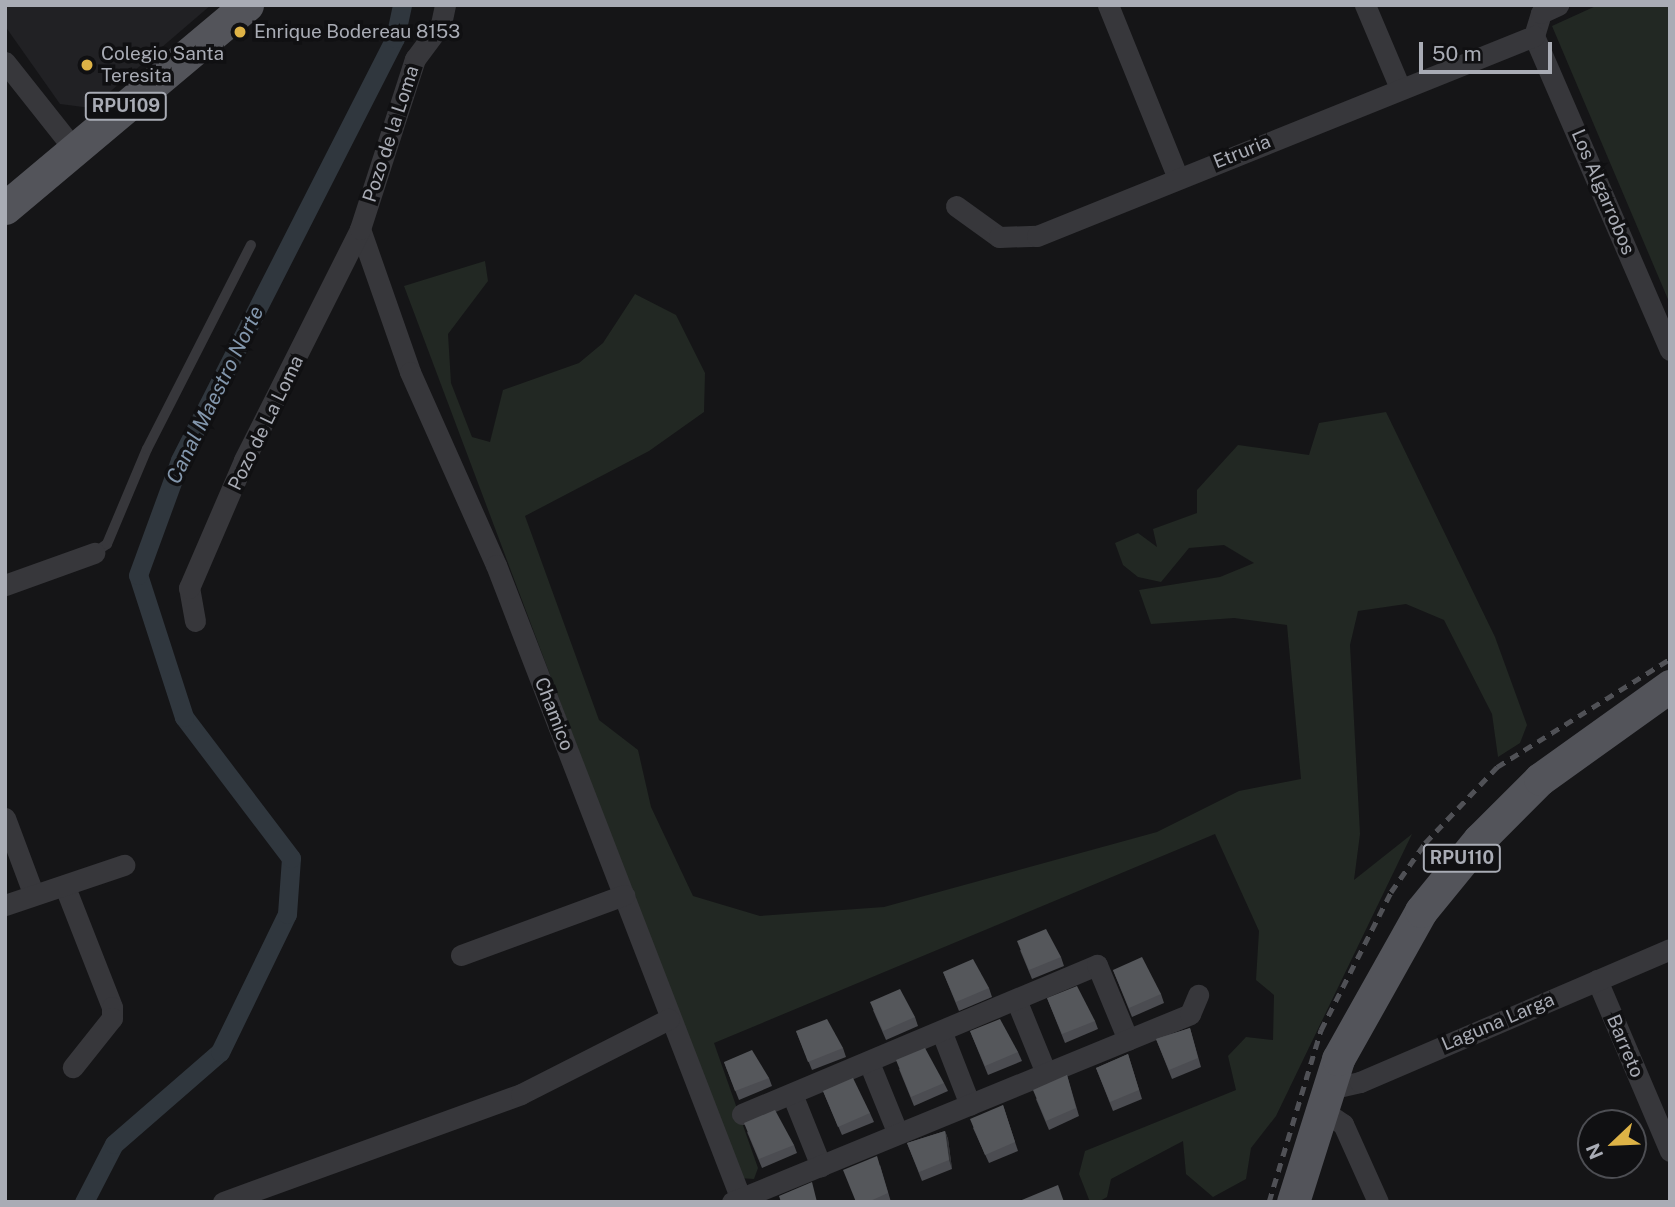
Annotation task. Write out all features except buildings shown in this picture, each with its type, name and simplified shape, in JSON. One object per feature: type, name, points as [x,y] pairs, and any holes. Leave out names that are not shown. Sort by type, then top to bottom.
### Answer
[{"type":"main road","name":"RPU109","points":[[5,208],[247,5]]},
{"type":"main road","name":"RPU110","points":[[1293,1202],[1322,1099],[1378,979],[1456,865],[1563,760],[1670,686]]},
{"type":"street","name":"Pozo de la Loma","points":[[360,229],[415,59],[441,24],[444,5]]},
{"type":"street","points":[[1108,5],[1178,178]]},
{"type":"street","points":[[1365,5],[1400,88]]},
{"type":"street","points":[[1534,36],[1541,13],[1558,5]]},
{"type":"street","name":"Etruria","points":[[956,206],[975,226],[1019,240],[1534,36]]},
{"type":"street","name":"Los Algarrobos","points":[[1534,36],[1670,350]]},
{"type":"street","points":[[5,62],[74,149]]},
{"type":"street","name":"Pozo de La Loma","points":[[195,621],[189,588],[244,460],[360,229]]},
{"type":"street","name":"Chamico","points":[[360,229],[410,372],[496,565],[738,1200]]},
{"type":"street","points":[[5,585],[94,553]]},
{"type":"street","points":[[5,818],[33,893]]},
{"type":"street","points":[[5,905],[33,893],[65,887],[124,864]]},
{"type":"street","points":[[65,887],[113,1007],[112,1018],[74,1067]]},
{"type":"street","points":[[461,954],[624,895]]},
{"type":"street","name":"Laguna Larga","points":[[1322,1099],[1670,949]]},
{"type":"street","points":[[742,1114],[870,1065],[1097,965],[1128,1040]]},
{"type":"street","name":"Barreto","points":[[1597,980],[1670,1150]]},
{"type":"street","points":[[738,1200],[1189,1014],[1198,995]]},
{"type":"street","points":[[1017,1002],[1046,1073]]},
{"type":"street","points":[[223,1202],[521,1094],[669,1019]]},
{"type":"street","points":[[942,1033],[970,1105]]},
{"type":"street","points":[[870,1065],[898,1134]]},
{"type":"street","points":[[792,1094],[821,1166]]},
{"type":"street","points":[[1322,1099],[1343,1124],[1378,1202]]},
{"type":"lane","points":[[94,553],[107,544],[147,449],[251,245]]},
{"type":"shaded area","name":"Colegio Santa Teresita","points":[[5,5],[211,5],[91,108],[60,104],[5,26]]},
{"type":"shaded area","points":[[1598,5],[1670,5],[1670,304],[1552,26]]},
{"type":"shaded area","points":[[485,261],[488,281],[448,334],[451,383],[472,437],[490,442],[503,390],[579,363],[603,343],[635,294],[676,315],[705,373],[704,412],[649,451],[525,516],[599,720],[638,750],[651,807],[693,896],[760,916],[884,907],[1157,832],[1239,791],[1301,779],[1287,625],[1234,618],[1151,624],[1139,590],[1220,577],[1254,563],[1224,545],[1189,548],[1161,582],[1138,577],[1123,565],[1115,543],[1138,533],[1157,547],[1153,529],[1197,513],[1197,490],[1238,445],[1309,455],[1319,423],[1386,412],[1495,637],[1527,725],[1520,743],[1498,757],[1492,714],[1444,620],[1406,604],[1358,611],[1350,645],[1360,834],[1354,880],[1412,834],[1276,1116],[1251,1148],[1246,1179],[1213,1197],[1186,1174],[1183,1141],[1111,1179],[1107,1197],[1098,1202],[1090,1202],[1079,1174],[1085,1151],[1236,1090],[1228,1056],[1246,1037],[1273,1040],[1274,995],[1256,980],[1259,931],[1215,834],[714,1043],[758,1168],[754,1179],[739,1178],[404,286]]},
{"type":"waterway","name":"Canal Maestro Norte","points":[[84,1202],[114,1144],[220,1052],[287,914],[291,858],[184,717],[138,575],[180,460],[395,38],[402,5]]},
{"type":"railway","points":[[1269,1202],[1321,1030],[1391,892],[1425,843],[1497,767],[1670,659]]},
{"type":"place","name":"Enrique Bodereau 8153","points":[[240,32]]},
{"type":"place","name":"Colegio Santa Teresita","points":[[87,65]]}]
